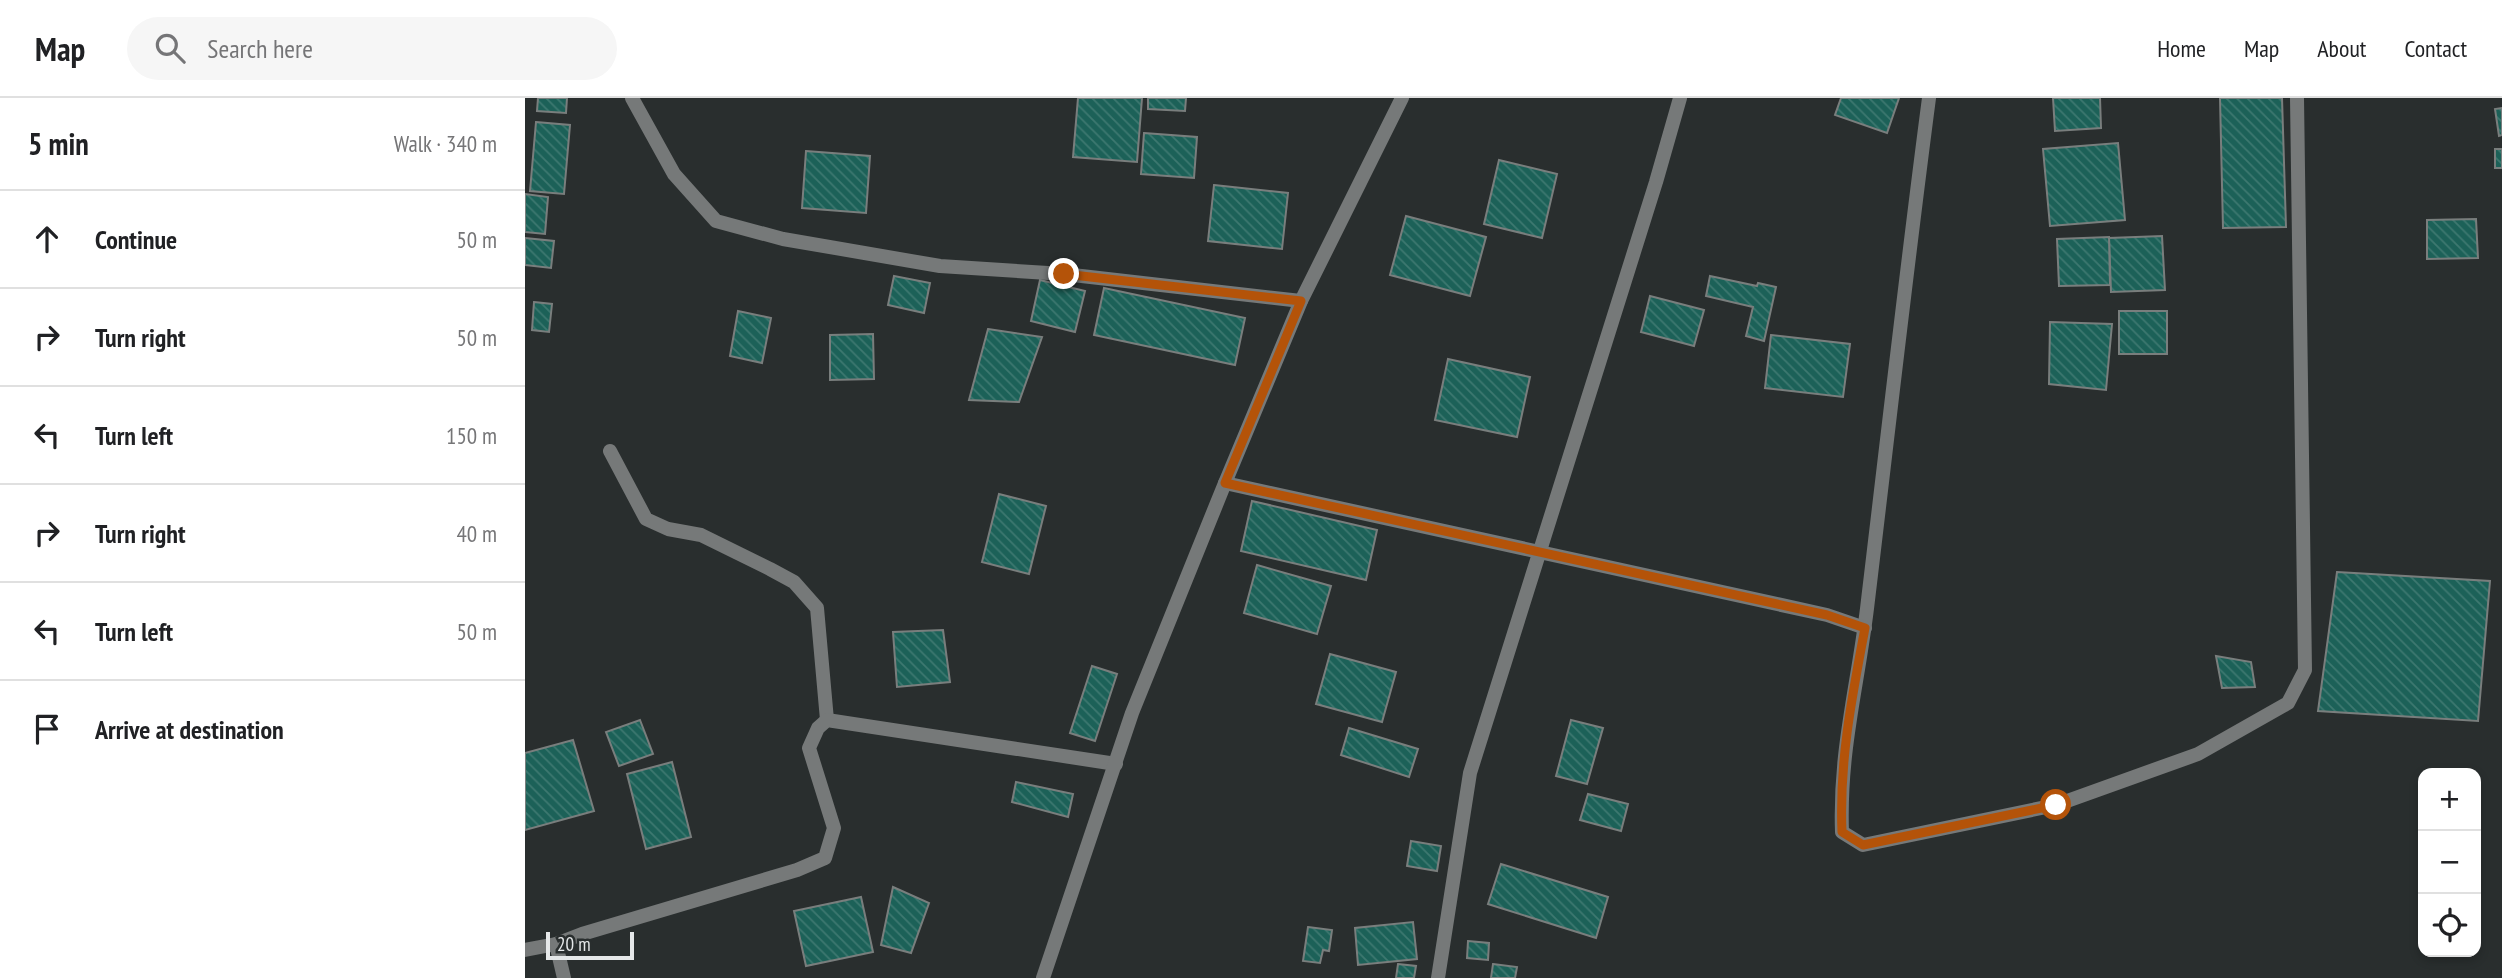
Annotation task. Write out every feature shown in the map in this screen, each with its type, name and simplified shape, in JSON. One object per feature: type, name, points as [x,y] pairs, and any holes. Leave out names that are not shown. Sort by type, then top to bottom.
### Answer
[{"type":"street","points":[[632,98],[674,174],[716,221],[783,239],[940,266],[1064,274],[1301,301]]},
{"type":"street","points":[[1043,978],[1132,713],[1225,483],[1301,301],[1402,98]]},
{"type":"street","points":[[1438,978],[1470,773],[1541,552],[1680,98]]},
{"type":"street","points":[[1929,98],[1865,628],[1845,737],[1840,786],[1842,832],[1863,845],[2056,805],[2198,754],[2288,703],[2305,670],[2297,98]]},
{"type":"street","points":[[610,451],[646,519],[668,529],[701,535],[770,569],[794,582],[817,608],[827,720]]},
{"type":"street","points":[[1225,483],[1827,615],[1865,628]]},
{"type":"street","points":[[827,720],[1116,764]]},
{"type":"street","points":[[525,950],[556,944],[797,870],[825,858],[834,828],[809,748],[818,728],[827,720]]},
{"type":"street","points":[[556,944],[564,978]]},
{"type":"building","points":[[538,98],[567,98],[566,113],[537,111]]},
{"type":"building","points":[[1078,98],[1142,98],[1137,162],[1073,157]]},
{"type":"building","points":[[1148,98],[1186,98],[1185,111],[1148,109]]},
{"type":"building","points":[[1841,98],[1899,98],[1887,133],[1835,115]]},
{"type":"building","points":[[2053,98],[2100,98],[2101,128],[2055,131]]},
{"type":"building","points":[[2220,98],[2282,98],[2286,227],[2223,228]]},
{"type":"building","points":[[2502,108],[2502,135],[2499,136],[2495,109]]},
{"type":"building","points":[[536,122],[570,125],[564,194],[530,191]]},
{"type":"building","points":[[1144,133],[1197,137],[1194,178],[1141,174]]},
{"type":"building","points":[[2118,143],[2125,220],[2050,226],[2043,149]]},
{"type":"building","points":[[2495,149],[2502,149],[2502,168],[2495,168]]},
{"type":"building","points":[[806,151],[870,156],[866,213],[802,208]]},
{"type":"building","points":[[1499,160],[1557,174],[1542,238],[1484,224]]},
{"type":"building","points":[[1214,185],[1288,193],[1282,249],[1208,241]]},
{"type":"building","points":[[525,194],[548,197],[545,234],[525,232]]},
{"type":"building","points":[[1406,216],[1486,237],[1470,296],[1390,275]]},
{"type":"building","points":[[2476,219],[2478,258],[2427,259],[2427,220]]},
{"type":"building","points":[[2162,236],[2165,290],[2111,292],[2109,238]]},
{"type":"building","points":[[2109,237],[2110,285],[2059,286],[2057,239]]},
{"type":"building","points":[[525,238],[554,241],[551,268],[525,265]]},
{"type":"building","points":[[894,276],[930,283],[924,313],[888,305]]},
{"type":"building","points":[[1710,276],[1757,286],[1758,283],[1776,287],[1764,341],[1746,336],[1753,307],[1706,296]]},
{"type":"building","points":[[1040,280],[1085,291],[1075,332],[1031,321]]},
{"type":"building","points":[[1104,288],[1245,318],[1235,365],[1094,335]]},
{"type":"building","points":[[1650,296],[1704,310],[1694,346],[1641,332]]},
{"type":"building","points":[[534,302],[552,304],[549,332],[532,330]]},
{"type":"building","points":[[738,311],[771,318],[762,363],[730,356]]},
{"type":"building","points":[[2119,311],[2167,311],[2167,354],[2119,354]]},
{"type":"building","points":[[2050,322],[2112,324],[2106,390],[2049,384]]},
{"type":"building","points":[[988,329],[1042,337],[1019,402],[969,400]]},
{"type":"building","points":[[873,334],[874,379],[830,380],[830,335]]},
{"type":"building","points":[[1771,335],[1850,344],[1843,397],[1765,388]]},
{"type":"building","points":[[1448,359],[1530,377],[1517,437],[1435,420]]},
{"type":"building","points":[[999,494],[1046,506],[1029,574],[982,562]]},
{"type":"building","points":[[1252,501],[1377,530],[1366,580],[1241,551]]},
{"type":"building","points":[[1257,565],[1331,586],[1317,634],[1244,613]]},
{"type":"building","points":[[2337,572],[2490,581],[2478,721],[2318,711]]},
{"type":"building","points":[[943,630],[950,682],[897,687],[893,632]]},
{"type":"building","points":[[1330,654],[1396,672],[1382,722],[1316,704]]},
{"type":"building","points":[[2216,656],[2251,662],[2255,687],[2222,688]]},
{"type":"building","points":[[1092,666],[1117,674],[1095,741],[1070,733]]},
{"type":"building","points":[[640,720],[653,754],[619,766],[606,732]]},
{"type":"building","points":[[1571,720],[1603,728],[1587,784],[1556,776]]},
{"type":"building","points":[[1349,728],[1418,749],[1409,777],[1341,755]]},
{"type":"building","points":[[573,740],[594,811],[525,830],[525,753]]},
{"type":"building","points":[[672,762],[691,837],[646,849],[627,774]]},
{"type":"building","points":[[1016,782],[1073,794],[1068,817],[1012,802]]},
{"type":"building","points":[[1588,794],[1628,804],[1621,831],[1580,820]]},
{"type":"building","points":[[1411,841],[1441,846],[1437,871],[1407,866]]},
{"type":"building","points":[[1501,864],[1608,897],[1596,938],[1488,904]]},
{"type":"building","points":[[893,887],[929,903],[911,953],[881,945]]},
{"type":"building","points":[[861,897],[873,952],[806,966],[794,911]]},
{"type":"building","points":[[1413,922],[1417,959],[1358,965],[1355,928]]},
{"type":"building","points":[[1308,927],[1332,930],[1329,951],[1323,950],[1320,963],[1303,961]]},
{"type":"building","points":[[1468,941],[1489,943],[1488,960],[1467,958]]},
{"type":"building","points":[[1398,964],[1416,966],[1414,978],[1396,978]]},
{"type":"building","points":[[1493,964],[1517,967],[1515,978],[1491,978]]},
{"type":"route","points":[[1064,274],[1301,301],[1225,483],[1827,615],[1865,628],[1845,737],[1840,786],[1842,832],[1863,845],[2056,805]]}]
